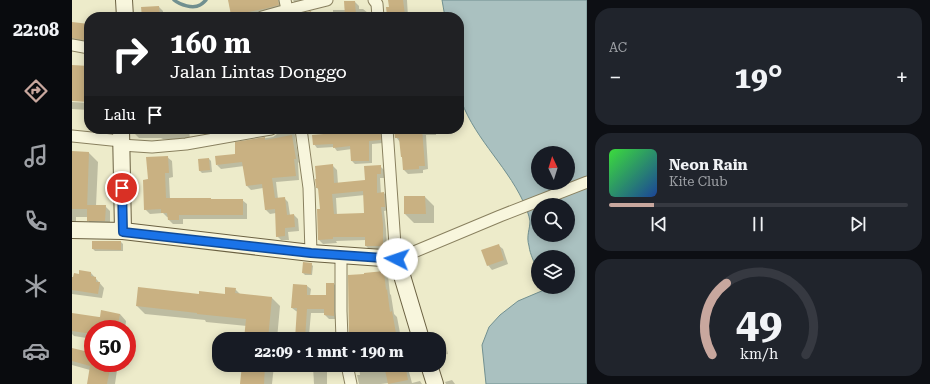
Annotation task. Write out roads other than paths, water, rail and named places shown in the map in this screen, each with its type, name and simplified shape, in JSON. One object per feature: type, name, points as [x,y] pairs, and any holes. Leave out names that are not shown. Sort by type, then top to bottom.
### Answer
[{"type":"main road","points":[[121,138],[123,232]]},
{"type":"main road","points":[[73,233],[123,232],[311,253],[397,259],[419,332]]},
{"type":"main road","points":[[431,372],[435,384]]},
{"type":"street","points":[[287,9],[327,0]]},
{"type":"street","points":[[374,0],[377,4],[378,12]]},
{"type":"street","points":[[72,45],[84,47]]},
{"type":"street","points":[[72,136],[121,138],[152,147],[186,144],[243,134]]},
{"type":"street","points":[[303,134],[309,188],[311,253]]},
{"type":"street","points":[[387,134],[397,259],[587,182]]},
{"type":"street","points":[[341,255],[342,332]]},
{"type":"street","points":[[348,372],[351,384]]},
{"type":"water","points":[[442,0],[587,0],[587,384],[486,384],[482,345],[489,327],[500,315],[518,301],[535,294],[575,294],[575,250],[531,250],[531,256],[528,239],[530,221],[524,203],[516,187],[480,136],[464,109],[464,12],[444,12]]},
{"type":"waterway","points":[[174,0],[183,5],[194,7],[200,5],[206,0]]}]
